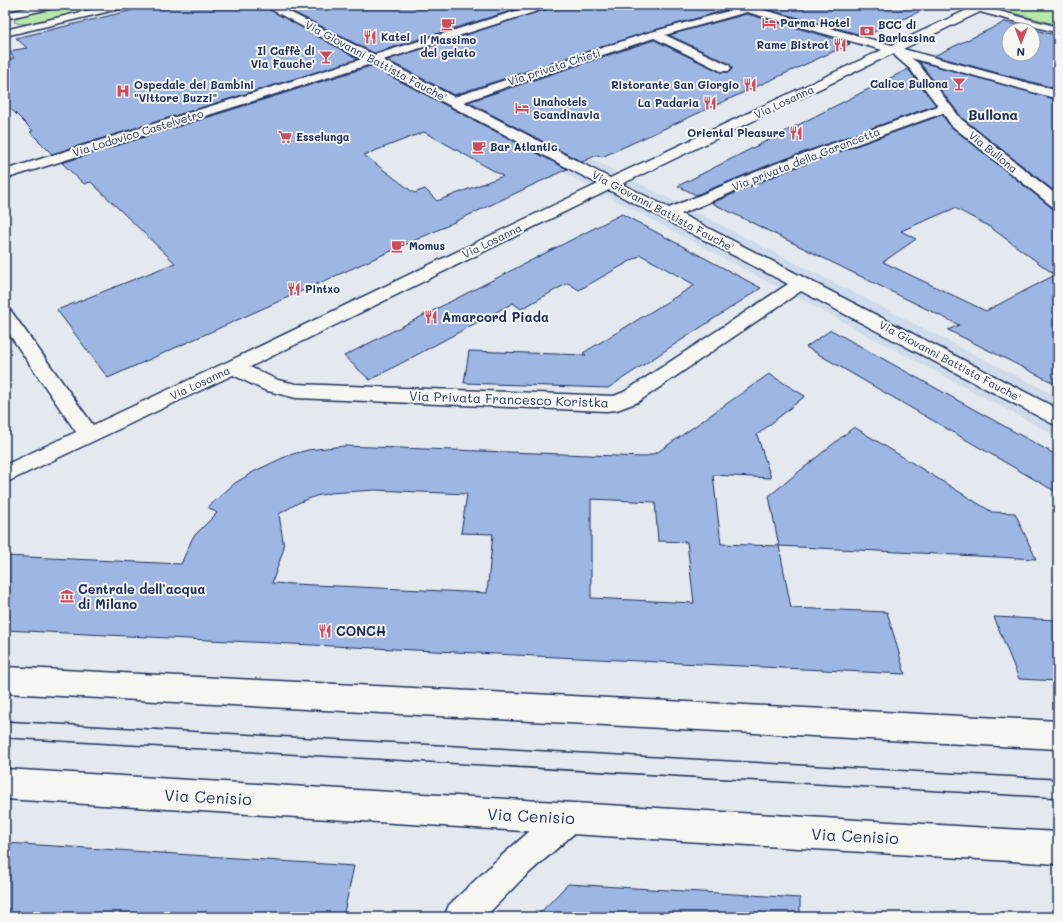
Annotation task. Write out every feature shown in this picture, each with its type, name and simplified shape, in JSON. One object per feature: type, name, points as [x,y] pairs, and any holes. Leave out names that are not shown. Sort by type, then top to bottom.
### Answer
[{"type":"street","points":[[5,16],[54,5]]},
{"type":"street","points":[[5,33],[124,5]]},
{"type":"street","name":"Via Giovanni Battista Fauche'","points":[[268,5],[1058,418]]},
{"type":"street","name":"Via Lodovico Castelvetro","points":[[5,175],[546,5]]},
{"type":"street","points":[[733,5],[1058,96]]},
{"type":"street","points":[[967,5],[983,7],[1058,30]]},
{"type":"street","name":"Via Losanna","points":[[5,475],[234,367],[610,184],[983,7]]},
{"type":"street","name":"Via privata Chieti","points":[[453,102],[511,81],[655,34],[747,9]]},
{"type":"street","points":[[24,12],[12,19],[12,22],[16,25],[36,26]]},
{"type":"street","points":[[655,34],[725,68]]},
{"type":"street","name":"Via Bullona","points":[[893,50],[914,66],[945,108],[964,129],[1058,204]]},
{"type":"street","points":[[920,74],[954,67]]},
{"type":"street","name":"Via privata della Garancetta","points":[[669,214],[780,167],[945,108]]},
{"type":"street","name":"Via Privata Francesco Koristka","points":[[234,367],[261,382],[296,391],[606,404],[617,403],[631,397],[801,283]]},
{"type":"street","points":[[5,315],[89,436]]},
{"type":"street","points":[[5,680],[1058,735]]},
{"type":"street","name":"Via Cenisio","points":[[5,784],[1058,848]]},
{"type":"street","points":[[461,917],[510,869],[568,818]]},
{"type":"shaded area","points":[[250,5],[290,5],[1058,397],[1058,437]]},
{"type":"green space","points":[[67,5],[112,5],[31,24],[14,22],[15,19],[21,16]]},
{"type":"green space","points":[[1015,5],[1044,5],[1058,9],[1058,25],[1010,12],[1006,9]]},
{"type":"building","points":[[154,5],[262,5],[358,59],[52,154],[30,132],[33,131],[5,103],[5,60],[14,58],[9,51],[27,48],[16,38]]},
{"type":"building","points":[[279,5],[530,5],[374,53]]},
{"type":"building","points":[[552,5],[727,5],[730,9],[644,33],[454,95],[387,60],[550,8]]},
{"type":"building","points":[[751,5],[934,5],[865,36]]},
{"type":"building","points":[[747,14],[850,44],[602,157],[597,155],[582,162],[468,102],[654,40],[720,72],[729,72],[732,69],[730,64],[669,35]]},
{"type":"building","points":[[1001,24],[1001,62],[1041,62],[1041,32],[1058,36],[1058,89],[934,56]]},
{"type":"building","points":[[921,62],[1058,100],[1058,194],[962,118],[920,63]]},
{"type":"building","points":[[371,66],[567,169],[449,225],[108,378],[57,310],[175,263],[91,182],[84,184],[62,163]],"holes":[[[424,132],[503,176],[437,201],[425,189],[414,193],[364,155]]]},
{"type":"building","points":[[908,69],[936,105],[774,163],[696,195],[678,186]]},
{"type":"building","points":[[942,115],[950,126],[1052,208],[1058,210],[1058,385],[948,330],[959,325],[712,203],[786,171]],"holes":[[[955,208],[990,227],[1055,275],[986,311],[883,262],[916,239],[901,231]]]},
{"type":"building","points":[[622,214],[761,288],[608,388],[464,383],[469,351],[586,355],[583,353],[695,285],[641,255],[579,290],[568,283],[521,309],[513,303],[370,380],[344,356]]},
{"type":"building","points":[[831,330],[1058,456],[1058,493],[806,347]]},
{"type":"building","points":[[769,374],[805,396],[757,435],[771,478],[713,475],[721,544],[779,546],[791,608],[887,612],[905,674],[5,630],[5,556],[181,564],[193,537],[217,513],[208,507],[235,483],[255,471],[289,455],[308,450],[344,446],[644,457],[658,452]],"holes":[[[375,490],[467,494],[461,533],[493,534],[487,593],[272,583],[284,548],[279,514],[298,503],[316,496],[330,493]],[[591,499],[655,502],[658,541],[687,542],[694,603],[591,598]]]},
{"type":"building","points":[[854,427],[992,512],[1015,513],[1036,559],[779,546],[769,496]]},
{"type":"building","points":[[994,617],[1058,620],[1058,681],[1019,679]]},
{"type":"building","points":[[5,843],[354,866],[343,917],[5,917]]},
{"type":"building","points":[[568,884],[800,898],[800,917],[536,917]]},
{"type":"tram line","points":[[5,721],[1058,779]]},
{"type":"tram line","points":[[5,738],[1058,798]]},
{"type":"place","name":"Parma Hotel","points":[[769,23]]},
{"type":"place","name":"il Massimo del gelato","points":[[448,24]]},
{"type":"place","name":"BCC di Barlassina","points":[[867,31]]},
{"type":"place","name":"Katei","points":[[370,37]]},
{"type":"place","name":"Rame Bistrot","points":[[840,45]]},
{"type":"place","name":"Il Caffè di Via Fauche'","points":[[326,57]]},
{"type":"place","name":"Calice Bullona","points":[[959,84]]},
{"type":"place","name":"Ristorante San Giorgio","points":[[750,85]]},
{"type":"place","name":"Ospedale dei Bambini \"Vittore Buzzi\"","points":[[123,91]]},
{"type":"place","name":"La Padaria","points":[[710,103]]},
{"type":"place","name":"Unahotels Scandinavia","points":[[522,108]]},
{"type":"place","name":"Oriental Pleasure","points":[[796,133]]},
{"type":"place","name":"Esselunga","points":[[285,137]]},
{"type":"place","name":"Bar Atlantic","points":[[479,147]]},
{"type":"place","name":"Momus","points":[[398,246]]},
{"type":"place","name":"Pintxo","points":[[294,289]]},
{"type":"place","name":"Amarcord Piada","points":[[431,317]]},
{"type":"place","name":"Centrale dell'acqua di Milano","points":[[67,596]]},
{"type":"place","name":"CONCH","points":[[325,631]]},
{"type":"district","name":"Bullona","points":[[993,115]]}]
